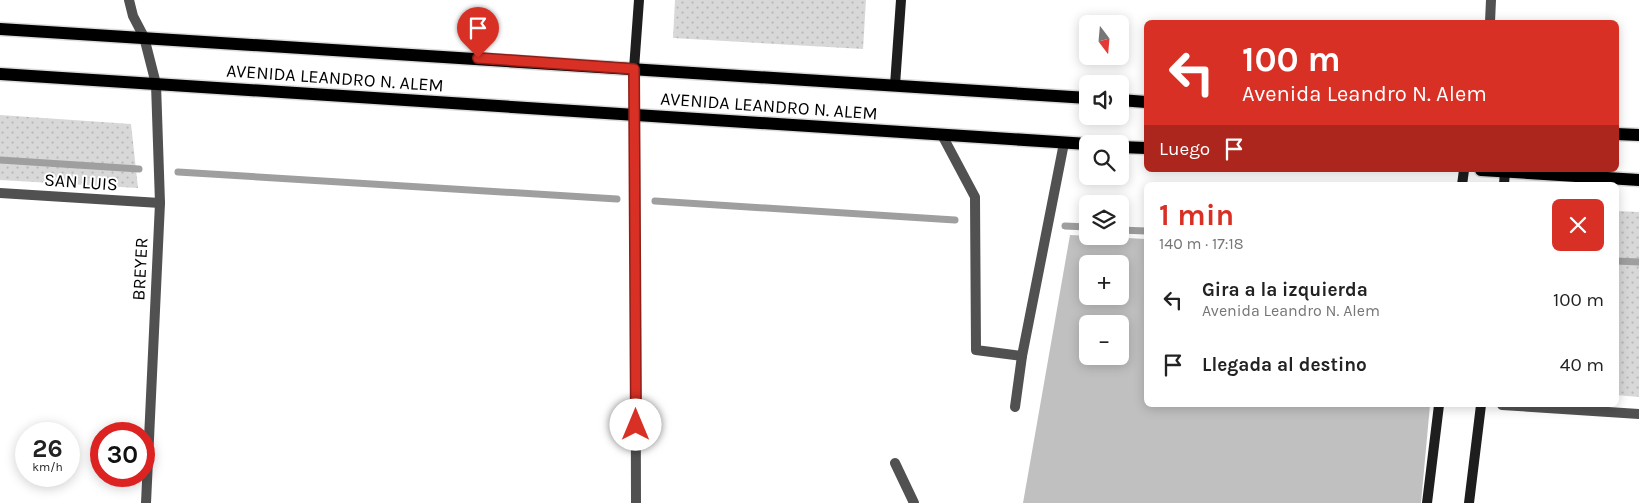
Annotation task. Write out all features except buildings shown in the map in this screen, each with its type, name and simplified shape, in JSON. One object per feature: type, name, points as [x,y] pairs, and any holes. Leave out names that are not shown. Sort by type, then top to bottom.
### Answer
[{"type":"main road","name":"AVENIDA LEANDRO N. ALEM","points":[[0,29],[1079,97]]},
{"type":"main road","name":"AVENIDA LEANDRO N. ALEM","points":[[0,74],[1079,144]]},
{"type":"main road","points":[[1129,101],[1144,102]]},
{"type":"main road","points":[[1619,134],[1639,135]]},
{"type":"main road","points":[[1129,147],[1144,148]]},
{"type":"main road","points":[[1520,172],[1639,180]]},
{"type":"street","name":"BREYER","points":[[129,0],[133,16],[144,37],[156,84],[160,203],[146,503]]},
{"type":"street","points":[[636,503],[634,69],[639,0]]},
{"type":"street","points":[[895,85],[901,0]]},
{"type":"street","points":[[1490,20],[1492,0]]},
{"type":"street","points":[[942,135],[974,198],[976,350],[1022,356]]},
{"type":"street","points":[[1015,407],[1022,356],[1064,143]]},
{"type":"street","name":"SAN LUIS","points":[[0,193],[160,203]]},
{"type":"street","points":[[1427,503],[1439,407]]},
{"type":"street","points":[[1469,503],[1481,407]]},
{"type":"street","points":[[1557,407],[1639,414]]},
{"type":"street","points":[[896,463],[914,503]]},
{"type":"shaded area","points":[[675,0],[866,0],[863,49],[673,38]]},
{"type":"shaded area","points":[[0,115],[131,124],[138,188],[0,180]]},
{"type":"shaded area","points":[[1619,211],[1639,212],[1639,397],[1619,395]]},
{"type":"waterway","points":[[0,160],[139,169]]},
{"type":"waterway","points":[[178,172],[617,199]]},
{"type":"waterway","points":[[655,201],[955,220]]},
{"type":"waterway","points":[[1065,226],[1079,227]]},
{"type":"waterway","points":[[1129,230],[1144,231]]},
{"type":"waterway","points":[[1619,261],[1639,262]]},
{"type":"route","points":[[478,58],[634,69],[636,425]]}]
